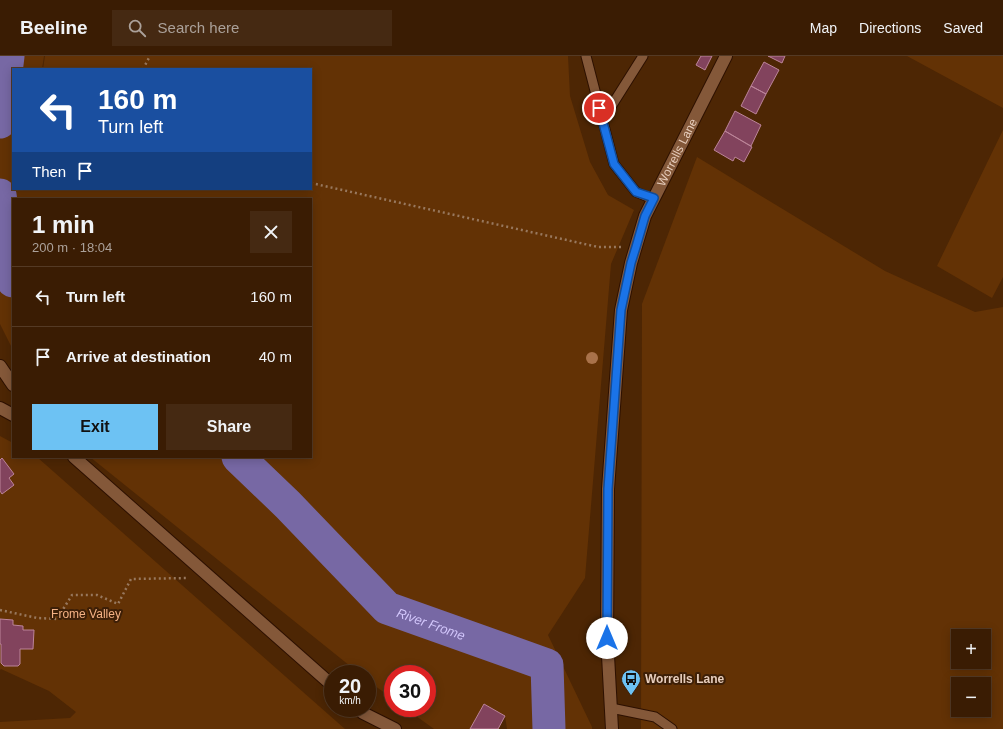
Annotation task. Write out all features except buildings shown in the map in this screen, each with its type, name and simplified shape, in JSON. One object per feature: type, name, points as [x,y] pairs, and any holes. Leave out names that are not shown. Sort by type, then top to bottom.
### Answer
[{"type":"street","name":"Worrells Lane","points":[[612,729],[607,638],[608,489],[621,310],[631,263],[645,216],[726,56]]},
{"type":"street","points":[[0,366],[12,384]]},
{"type":"street","points":[[0,408],[12,414]]},
{"type":"street","points":[[75,458],[324,678]]},
{"type":"street","points":[[371,717],[395,729]]},
{"type":"lane","points":[[586,56],[614,164],[636,192],[654,198]]},
{"type":"lane","points":[[602,121],[643,56]]},
{"type":"lane","points":[[610,708],[655,717],[672,729]]},
{"type":"path","points":[[144,68],[150,56]]},
{"type":"path","points":[[312,183],[598,247],[636,247]]},
{"type":"path","points":[[0,610],[37,618],[57,619],[72,595],[98,595],[118,604],[131,579],[210,577]]},
{"type":"green space","points":[[0,56],[44,56],[42,68],[12,68],[12,190],[312,190],[312,68],[43,68],[45,56],[568,56],[570,96],[590,162],[608,195],[634,210],[611,264],[585,578],[548,635],[592,729],[507,729],[505,716],[484,704],[470,729],[434,729],[417,717],[436,717],[436,665],[384,665],[384,692],[376,687],[376,665],[349,665],[91,458],[312,458],[312,198],[12,198],[12,348],[0,324]]},
{"type":"green space","points":[[907,56],[1003,56],[1003,108]]},
{"type":"green space","points":[[1003,130],[1003,277],[992,298],[937,266]]},
{"type":"green space","points":[[697,157],[885,271],[975,312],[1003,307],[1003,729],[641,729],[642,304]]},
{"type":"green space","name":"Frome Valley","points":[[0,436],[12,442],[12,458],[38,458],[324,710],[324,717],[331,717],[345,729],[0,729],[0,722],[70,718],[76,712],[49,691],[1,669],[0,670]]},
{"type":"waterway","name":"River Frome","points":[[0,122],[8,56]]},
{"type":"waterway","name":"River Frome","points":[[0,195],[12,274]]},
{"type":"waterway","name":"River Frome","points":[[239,458],[288,505],[387,608],[547,665],[549,729]]},
{"type":"place","name":"Worrells Lane","points":[[631,696]]},
{"type":"route","points":[[599,108],[614,164],[636,192],[654,198],[645,216],[631,263],[621,310],[608,489],[607,638]]}]
